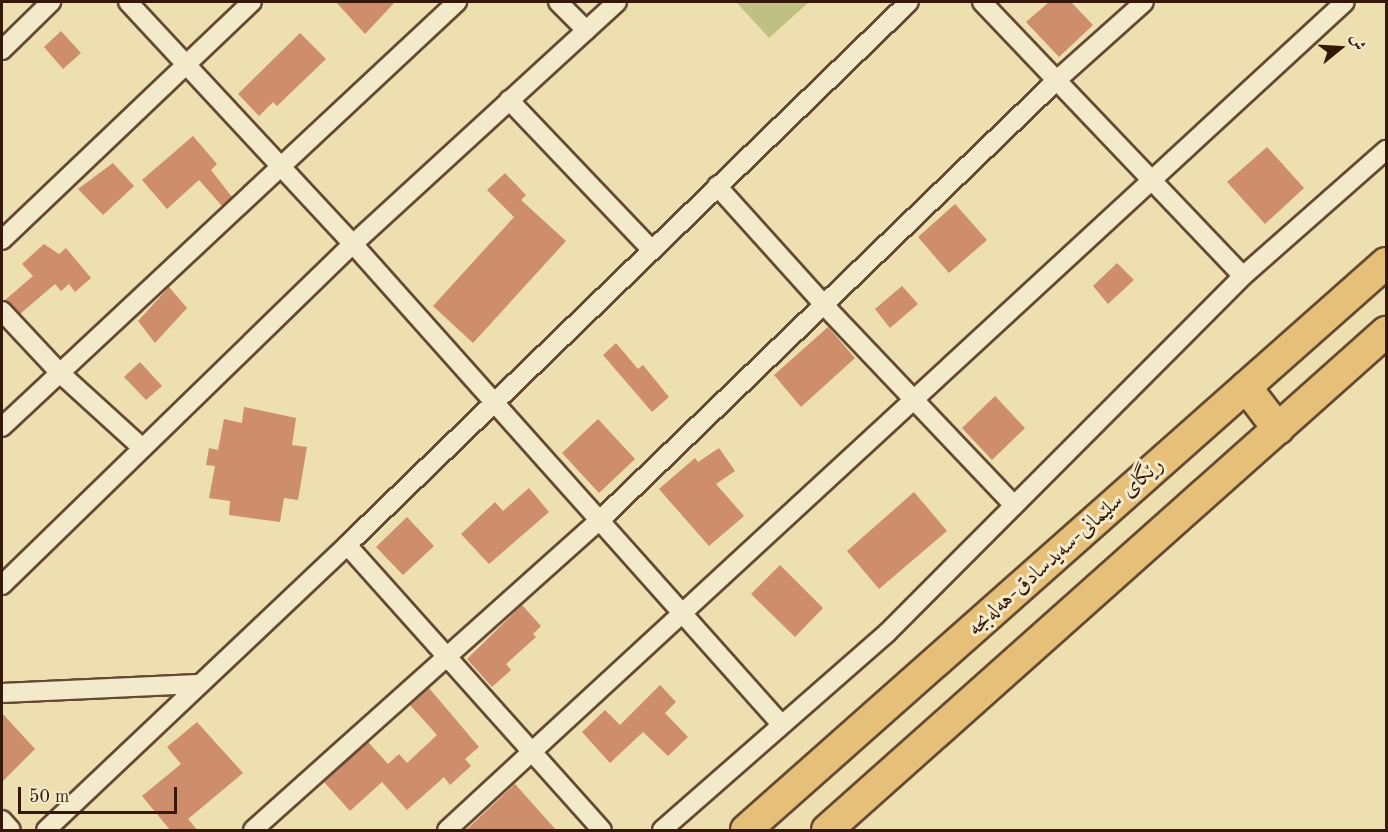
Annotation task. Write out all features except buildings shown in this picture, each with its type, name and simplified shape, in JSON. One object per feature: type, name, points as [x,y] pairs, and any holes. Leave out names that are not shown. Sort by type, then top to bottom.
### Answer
[{"type":"highway","name":"رێگای سلێمانی-سەیدسادق-هەلەبجە","points":[[746,831],[1386,263]]},
{"type":"highway","points":[[826,831],[1386,332]]},
{"type":"highway","points":[[1246,387],[1278,429]]},
{"type":"street","points":[[2,50],[51,2]]},
{"type":"street","points":[[128,2],[277,167],[353,244],[491,403],[782,724]]},
{"type":"street","points":[[2,240],[252,2]]},
{"type":"street","points":[[2,427],[61,374],[277,167],[457,2]]},
{"type":"street","points":[[558,2],[586,30]]},
{"type":"street","points":[[2,585],[140,446],[353,244],[617,2]]},
{"type":"street","points":[[46,831],[198,684],[347,546],[491,403],[909,2]]},
{"type":"street","points":[[982,2],[1059,79],[1243,276]]},
{"type":"street","points":[[253,831],[598,522],[1059,79],[1144,2]]},
{"type":"street","points":[[447,831],[1345,2]]},
{"type":"street","points":[[509,100],[651,249]]},
{"type":"street","points":[[662,831],[887,633],[1243,276],[1386,150]]},
{"type":"street","points":[[717,186],[824,305],[1014,505]]},
{"type":"street","points":[[2,311],[61,374],[140,446]]},
{"type":"street","points":[[347,546],[602,831]]},
{"type":"street","points":[[2,693],[198,684]]},
{"type":"street","points":[[2,820],[11,831]]},
{"type":"green space","points":[[736,2],[809,2],[769,38]]}]
